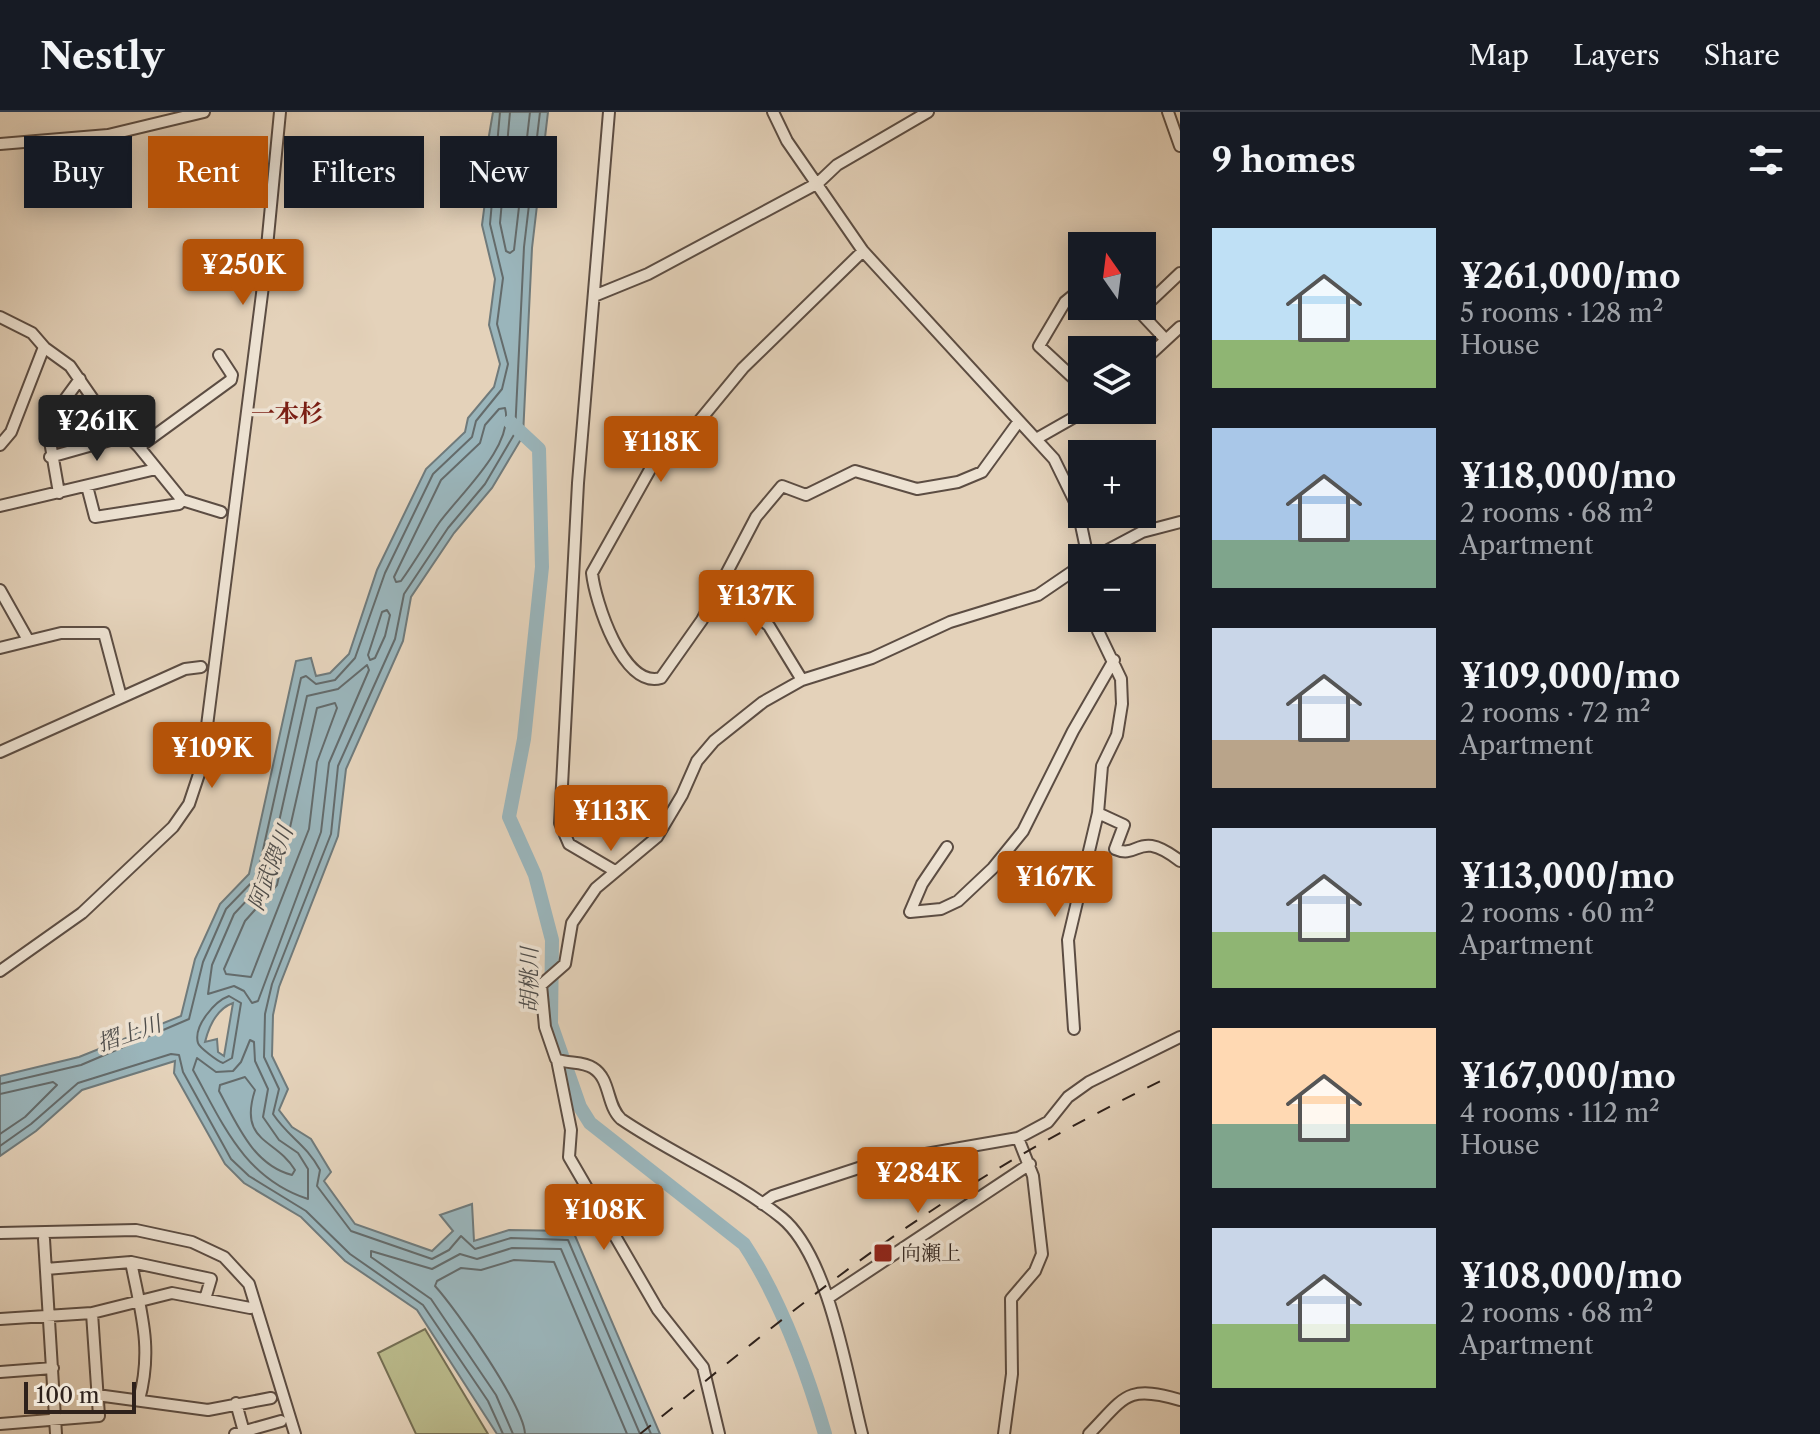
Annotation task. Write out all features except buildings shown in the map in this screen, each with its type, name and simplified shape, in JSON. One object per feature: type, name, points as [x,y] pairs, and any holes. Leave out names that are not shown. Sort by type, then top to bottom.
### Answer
[{"type":"street","points":[[0,144],[108,135],[204,112]]},
{"type":"street","points":[[0,971],[35,950],[109,890],[173,827],[194,791],[202,765],[227,574],[280,112]]},
{"type":"street","points":[[609,112],[578,483],[560,823],[569,844],[615,871]]},
{"type":"street","points":[[773,112],[787,141],[863,251],[1054,459],[1071,490],[1086,544]]},
{"type":"street","points":[[594,296],[648,274],[818,183],[837,165],[928,112]]},
{"type":"street","points":[[1168,112],[1180,146]]},
{"type":"street","points":[[863,251],[743,368],[691,431],[652,466],[592,573],[600,612],[625,660],[637,673],[654,680],[661,678],[724,583],[756,517],[782,486],[806,495],[855,471],[917,489],[958,482],[982,472],[1019,421]]},
{"type":"street","points":[[1156,293],[1180,273]]},
{"type":"street","points":[[1068,300],[1039,346],[1068,373]]},
{"type":"street","points":[[0,317],[32,333],[44,347],[70,366],[95,402],[139,447],[182,500],[221,512]]},
{"type":"street","points":[[1147,320],[1165,339]]},
{"type":"street","points":[[1156,348],[1180,327]]},
{"type":"street","points":[[0,445],[11,432],[44,347]]},
{"type":"street","points":[[139,447],[231,380],[232,375],[219,355]]},
{"type":"street","points":[[59,493],[50,457],[47,424],[80,379]]},
{"type":"street","points":[[1036,439],[1068,421]]},
{"type":"street","points":[[50,457],[128,435]]},
{"type":"street","points":[[0,506],[156,469]]},
{"type":"street","points":[[87,486],[95,517],[179,504],[182,500]]},
{"type":"street","points":[[1118,544],[1142,532],[1180,522]]},
{"type":"street","points":[[862,1434],[828,1298],[814,1265],[793,1230],[762,1204],[621,1119],[611,1108],[600,1074],[569,1062],[547,1037],[541,985],[565,964],[572,923],[596,888],[657,837],[682,795],[697,761],[714,741],[772,695],[802,680],[872,658],[950,622],[1038,595],[1068,575]]},
{"type":"street","points":[[724,583],[769,626],[802,680]]},
{"type":"street","points":[[0,590],[27,638]]},
{"type":"street","points":[[0,648],[27,638],[74,631],[106,634],[121,697]]},
{"type":"street","points":[[1074,1029],[1068,940],[1098,813],[1102,766],[1117,735],[1122,704],[1121,679],[1099,632]]},
{"type":"street","points":[[947,847],[922,884],[910,912],[941,909],[958,901],[1013,844],[1023,831],[1073,731],[1114,660]]},
{"type":"street","points":[[1,750],[185,669],[201,667]]},
{"type":"street","points":[[1098,813],[1124,825],[1115,849],[1131,851],[1143,843],[1152,843],[1180,861]]},
{"type":"street","points":[[762,1204],[773,1196],[874,1163],[1018,1138],[1048,1122],[1068,1097],[1089,1082],[1180,1037]]},
{"type":"street","points":[[569,1062],[569,1157],[658,1310],[703,1367],[719,1434]]},
{"type":"street","points":[[1004,1434],[1012,1374],[1011,1299],[1035,1271],[1042,1254],[1030,1164],[1018,1138]]},
{"type":"street","points":[[828,1298],[1030,1164]]},
{"type":"street","points":[[0,1233],[136,1230],[192,1242],[224,1257],[249,1284],[295,1434]]},
{"type":"street","points":[[44,1239],[56,1434]]},
{"type":"street","points":[[46,1269],[131,1262],[211,1279],[205,1299]]},
{"type":"street","points":[[131,1262],[147,1333],[146,1374],[139,1400]]},
{"type":"street","points":[[0,1312],[0,1319],[92,1313],[172,1293],[250,1308]]},
{"type":"street","points":[[0,1424],[99,1416],[92,1313]]},
{"type":"street","points":[[0,1372],[53,1368]]},
{"type":"street","points":[[1089,1434],[1133,1393],[1150,1391],[1180,1400]]},
{"type":"street","points":[[97,1395],[208,1410],[271,1398]]},
{"type":"street","points":[[236,1403],[240,1433],[281,1421]]},
{"type":"green space","points":[[425,1329],[488,1434],[416,1434],[378,1353]]},
{"type":"water","points":[[493,112],[548,112],[545,136],[489,136]]},
{"type":"water","name":"阿武隈川","points":[[484,208],[537,208],[523,436],[492,488],[454,533],[411,597],[403,641],[346,769],[338,836],[279,987],[273,1015],[272,1056],[288,1089],[279,1110],[292,1127],[311,1139],[331,1172],[324,1181],[355,1224],[432,1251],[453,1231],[440,1215],[472,1204],[474,1241],[509,1230],[573,1231],[660,1434],[497,1434],[417,1310],[345,1261],[301,1217],[244,1183],[225,1164],[174,1073],[175,1061],[82,1090],[36,1131],[0,1156],[0,1076],[79,1057],[181,1016],[195,959],[220,904],[249,874],[296,661],[311,658],[316,676],[330,673],[349,654],[377,570],[426,469],[465,432],[468,418],[494,387],[500,364],[489,325],[495,279],[482,225]],"holes":[[[233,1003],[224,1056],[218,1052],[217,1039],[205,1042],[214,1019],[222,1009]]]},
{"type":"waterway","name":"胡桃川","points":[[510,422],[539,449],[542,567],[524,739],[509,817],[535,875],[552,940],[551,1024],[580,1107],[590,1123],[744,1244],[770,1288],[791,1336],[825,1434]]},
{"type":"railway","points":[[640,1434],[816,1294],[925,1215],[1045,1142],[1169,1077]]},
{"type":"place","name":"向瀬上","points":[[883,1253]]},
{"type":"district","name":"一本杉","points":[[287,414]]},
{"type":"water label","name":"摺上川","points":[[129,1033]]}]
